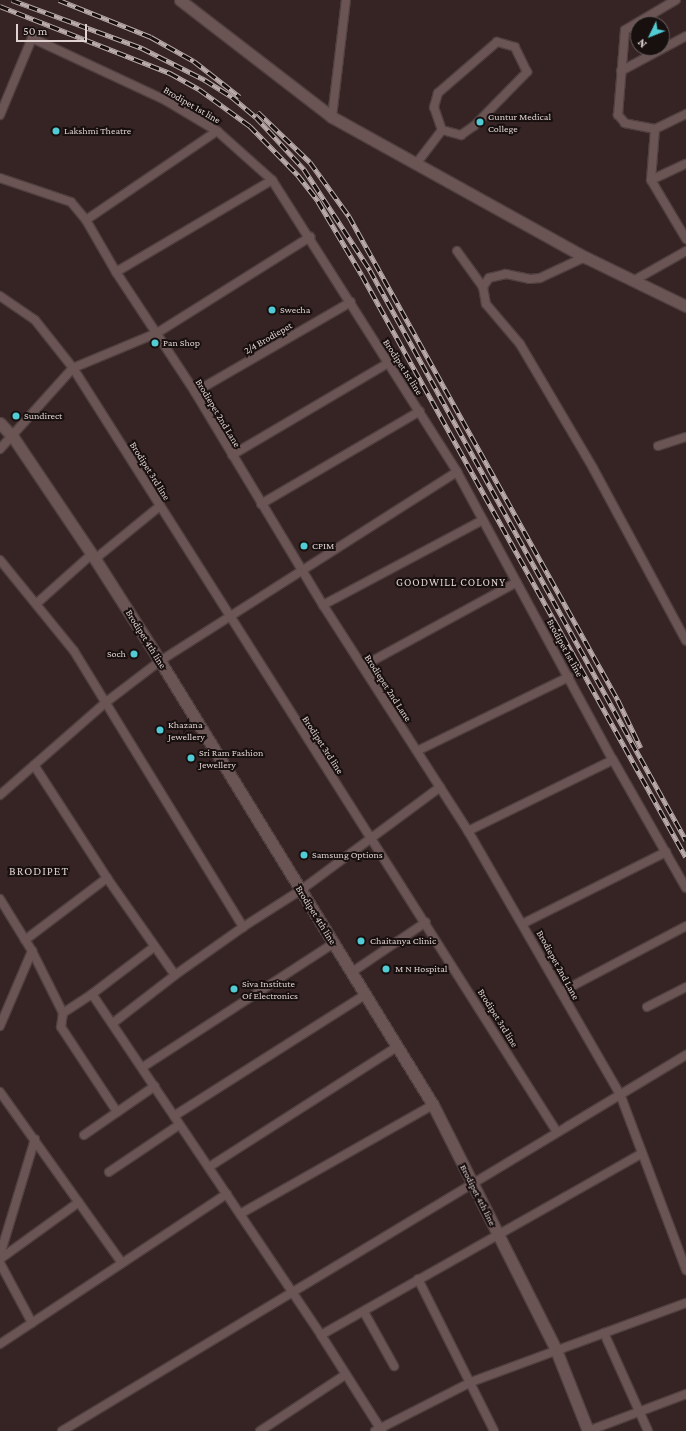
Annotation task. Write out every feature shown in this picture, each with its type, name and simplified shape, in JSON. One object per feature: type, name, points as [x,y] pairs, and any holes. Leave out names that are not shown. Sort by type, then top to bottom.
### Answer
[{"type":"street","points":[[180,0],[332,117],[585,257],[686,306]]},
{"type":"street","points":[[332,117],[346,0]]},
{"type":"street","points":[[676,0],[624,30],[618,115],[621,120],[655,129],[686,114]]},
{"type":"street","points":[[621,71],[686,36]]},
{"type":"street","name":"Brodipet 1st line","points":[[0,115],[32,38],[165,100],[217,131],[272,180],[310,237],[457,472],[570,677],[613,760],[686,888]]},
{"type":"street","points":[[497,42],[515,47],[527,72],[474,126],[461,135],[442,130],[434,107],[438,93],[497,42]]},
{"type":"street","points":[[655,129],[651,180],[686,239]]},
{"type":"street","points":[[416,164],[442,130]]},
{"type":"street","points":[[86,220],[217,131]]},
{"type":"street","points":[[651,180],[686,164]]},
{"type":"street","name":"Brodiepet 2nd Lane","points":[[0,178],[71,202],[86,220],[116,272],[195,392],[323,605],[468,831],[524,923],[561,992],[620,1094],[641,1154],[686,1270]]},
{"type":"street","points":[[116,272],[272,180]]},
{"type":"street","points":[[0,448],[13,437],[74,368],[157,333],[310,237]]},
{"type":"street","points":[[458,250],[483,287],[486,304],[520,344],[593,468],[686,641]]},
{"type":"street","points":[[633,281],[686,251]]},
{"type":"street","points":[[483,287],[489,278],[506,274],[530,279],[540,278],[585,257]]},
{"type":"street","name":"Brodipet 3rd line","points":[[0,296],[35,320],[74,368],[229,617],[426,922],[557,1132]]},
{"type":"street","name":"2/4 Brodiepet","points":[[195,392],[351,302]]},
{"type":"street","points":[[232,455],[388,363]]},
{"type":"street","points":[[261,504],[420,411]]},
{"type":"street","name":"Brodipet 4th line","points":[[0,423],[13,437],[160,661],[433,1105],[556,1350],[588,1431]]},
{"type":"street","points":[[658,446],[686,437]]},
{"type":"street","points":[[0,795],[105,704],[160,661],[457,472]]},
{"type":"street","points":[[36,604],[93,557],[160,506]]},
{"type":"street","points":[[323,605],[484,520]]},
{"type":"street","points":[[0,560],[74,651],[105,704],[243,927]]},
{"type":"street","points":[[362,666],[517,582]]},
{"type":"street","points":[[417,751],[570,677]]},
{"type":"street","points":[[468,831],[613,760]]},
{"type":"street","points":[[34,765],[107,878],[175,975]]},
{"type":"street","points":[[113,1023],[175,975],[243,927],[301,890],[440,787]]},
{"type":"street","points":[[524,923],[666,852]]},
{"type":"street","points":[[25,940],[107,878]]},
{"type":"street","points":[[0,899],[32,951],[63,1013],[61,1027],[117,1112]]},
{"type":"street","points":[[352,972],[426,922]]},
{"type":"street","points":[[561,992],[686,926]]},
{"type":"street","points":[[143,1067],[334,943]]},
{"type":"street","points":[[63,1013],[92,994],[154,947]]},
{"type":"street","points":[[0,1026],[32,951]]},
{"type":"street","points":[[647,1007],[686,987]]},
{"type":"street","points":[[92,994],[143,1067],[179,1124],[321,1335],[379,1430],[471,1382],[686,1303]]},
{"type":"street","points":[[174,1116],[366,994]]},
{"type":"street","points":[[209,1167],[398,1046]]},
{"type":"street","points":[[62,1431],[685,1056]]},
{"type":"street","points":[[84,1135],[155,1086]]},
{"type":"street","points":[[0,1092],[122,1263]]},
{"type":"street","points":[[240,1214],[433,1105]]},
{"type":"street","points":[[110,1172],[179,1124]]},
{"type":"street","points":[[0,1255],[34,1139]]},
{"type":"street","points":[[321,1335],[641,1154]]},
{"type":"street","points":[[0,1344],[227,1194]]},
{"type":"street","points":[[0,1259],[79,1202]]},
{"type":"street","points":[[0,1263],[32,1323]]},
{"type":"street","points":[[418,1279],[471,1382],[494,1431]]},
{"type":"street","points":[[364,1312],[394,1366]]},
{"type":"street","points":[[604,1333],[648,1431]]},
{"type":"street","points":[[260,1431],[345,1375]]},
{"type":"street","points":[[588,1431],[686,1394]]},
{"type":"railway","points":[[12,0],[142,48],[205,80],[232,97],[256,117],[304,169],[370,270],[686,840]]},
{"type":"railway","points":[[59,0],[151,37],[194,61],[240,97]]},
{"type":"railway","points":[[0,6],[170,73],[199,89],[250,126],[298,175],[318,201],[362,275],[686,857]]},
{"type":"railway","points":[[258,112],[310,162],[349,216],[618,700],[641,748]]},
{"type":"place","name":"Guntur Medical College","points":[[480,122]]},
{"type":"place","name":"Lakshmi Theatre","points":[[56,131]]},
{"type":"place","name":"Swecha","points":[[272,310]]},
{"type":"place","name":"Pan Shop","points":[[155,343]]},
{"type":"place","name":"Sundirect","points":[[16,416]]},
{"type":"place","name":"CPIM","points":[[304,546]]},
{"type":"place","name":"Soch","points":[[134,654]]},
{"type":"place","name":"Khazana Jewellery","points":[[160,730]]},
{"type":"place","name":"Sri Ram Fashion Jewellery","points":[[191,758]]},
{"type":"place","name":"Samsung Options","points":[[304,855]]},
{"type":"place","name":"Chaitanya Clinic","points":[[361,941]]},
{"type":"place","name":"M N Hospital","points":[[386,969]]},
{"type":"place","name":"Siva Institute Of Electronics","points":[[234,989]]},
{"type":"district","name":"GOODWILL COLONY","points":[[451,582]]},
{"type":"district","name":"BRODIPET","points":[[39,872]]}]
